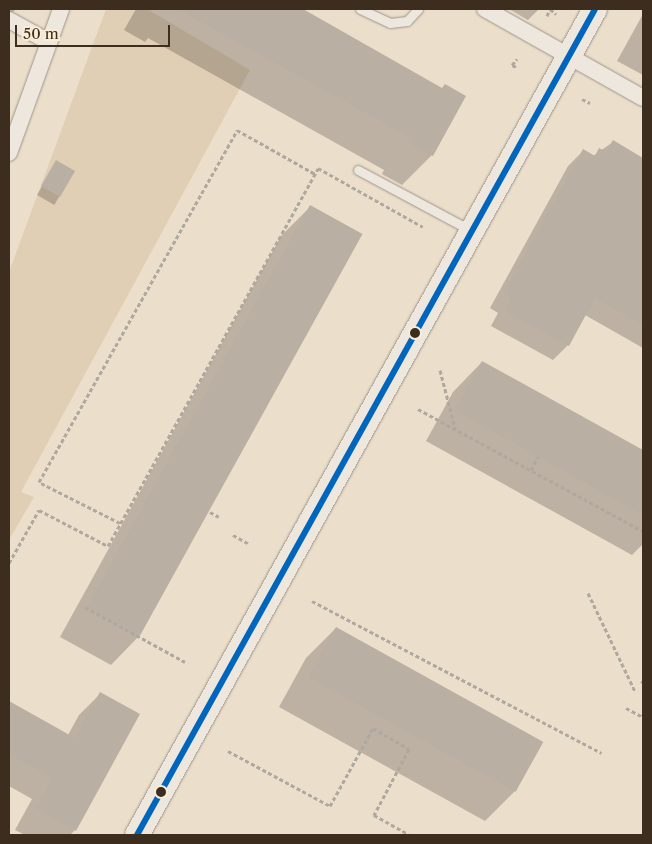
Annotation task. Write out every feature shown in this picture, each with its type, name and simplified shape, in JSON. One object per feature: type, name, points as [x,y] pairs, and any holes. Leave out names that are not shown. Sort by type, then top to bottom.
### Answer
[{"type":"main road","points":[[137,835],[595,9]]},
{"type":"street","points":[[9,153],[61,9]]},
{"type":"street","points":[[485,9],[568,59],[643,98]]},
{"type":"street","points":[[9,20],[49,42]]},
{"type":"lane","points":[[360,9],[390,23],[408,21],[418,9]]},
{"type":"lane","points":[[358,170],[472,231]]},
{"type":"path","points":[[546,16],[550,9],[556,14]]},
{"type":"path","points":[[516,67],[512,65],[517,59]]},
{"type":"path","points":[[582,100],[590,103]]},
{"type":"path","points":[[120,523],[39,482],[238,130],[315,174]]},
{"type":"path","points":[[9,563],[39,510],[108,546],[318,168],[423,227]]},
{"type":"path","points":[[440,370],[455,429]]},
{"type":"path","points":[[418,409],[643,531]]},
{"type":"path","points":[[531,470],[538,457]]},
{"type":"path","points":[[210,512],[219,517]]},
{"type":"path","points":[[233,535],[249,544]]},
{"type":"path","points":[[588,593],[636,692]]},
{"type":"path","points":[[312,601],[601,753]]},
{"type":"path","points":[[85,607],[185,662]]},
{"type":"path","points":[[626,708],[643,717]]},
{"type":"path","points":[[228,751],[330,806],[373,728],[409,749],[374,815],[410,835]]},
{"type":"shaded area","points":[[106,9],[147,9],[250,70],[21,492],[34,497],[9,540],[9,272]]},
{"type":"building","points":[[178,9],[303,9],[442,88],[445,84],[466,96],[433,156],[411,144],[413,139]]},
{"type":"building","points":[[613,140],[643,158],[643,325],[595,298],[569,346],[505,311],[512,297],[504,293],[583,149],[595,156],[599,148],[606,152]]},
{"type":"building","points":[[56,160],[75,171],[60,197],[41,186]]},
{"type":"building","points":[[310,205],[362,234],[140,636],[87,606]]},
{"type":"building","points":[[482,361],[643,450],[643,515],[455,410]]},
{"type":"building","points":[[336,627],[543,742],[516,792],[308,677]]},
{"type":"building","points":[[100,692],[140,714],[76,831],[36,808],[53,778],[9,754],[9,701],[75,738]]},
{"type":"transit line","points":[[137,835],[595,9]]}]
